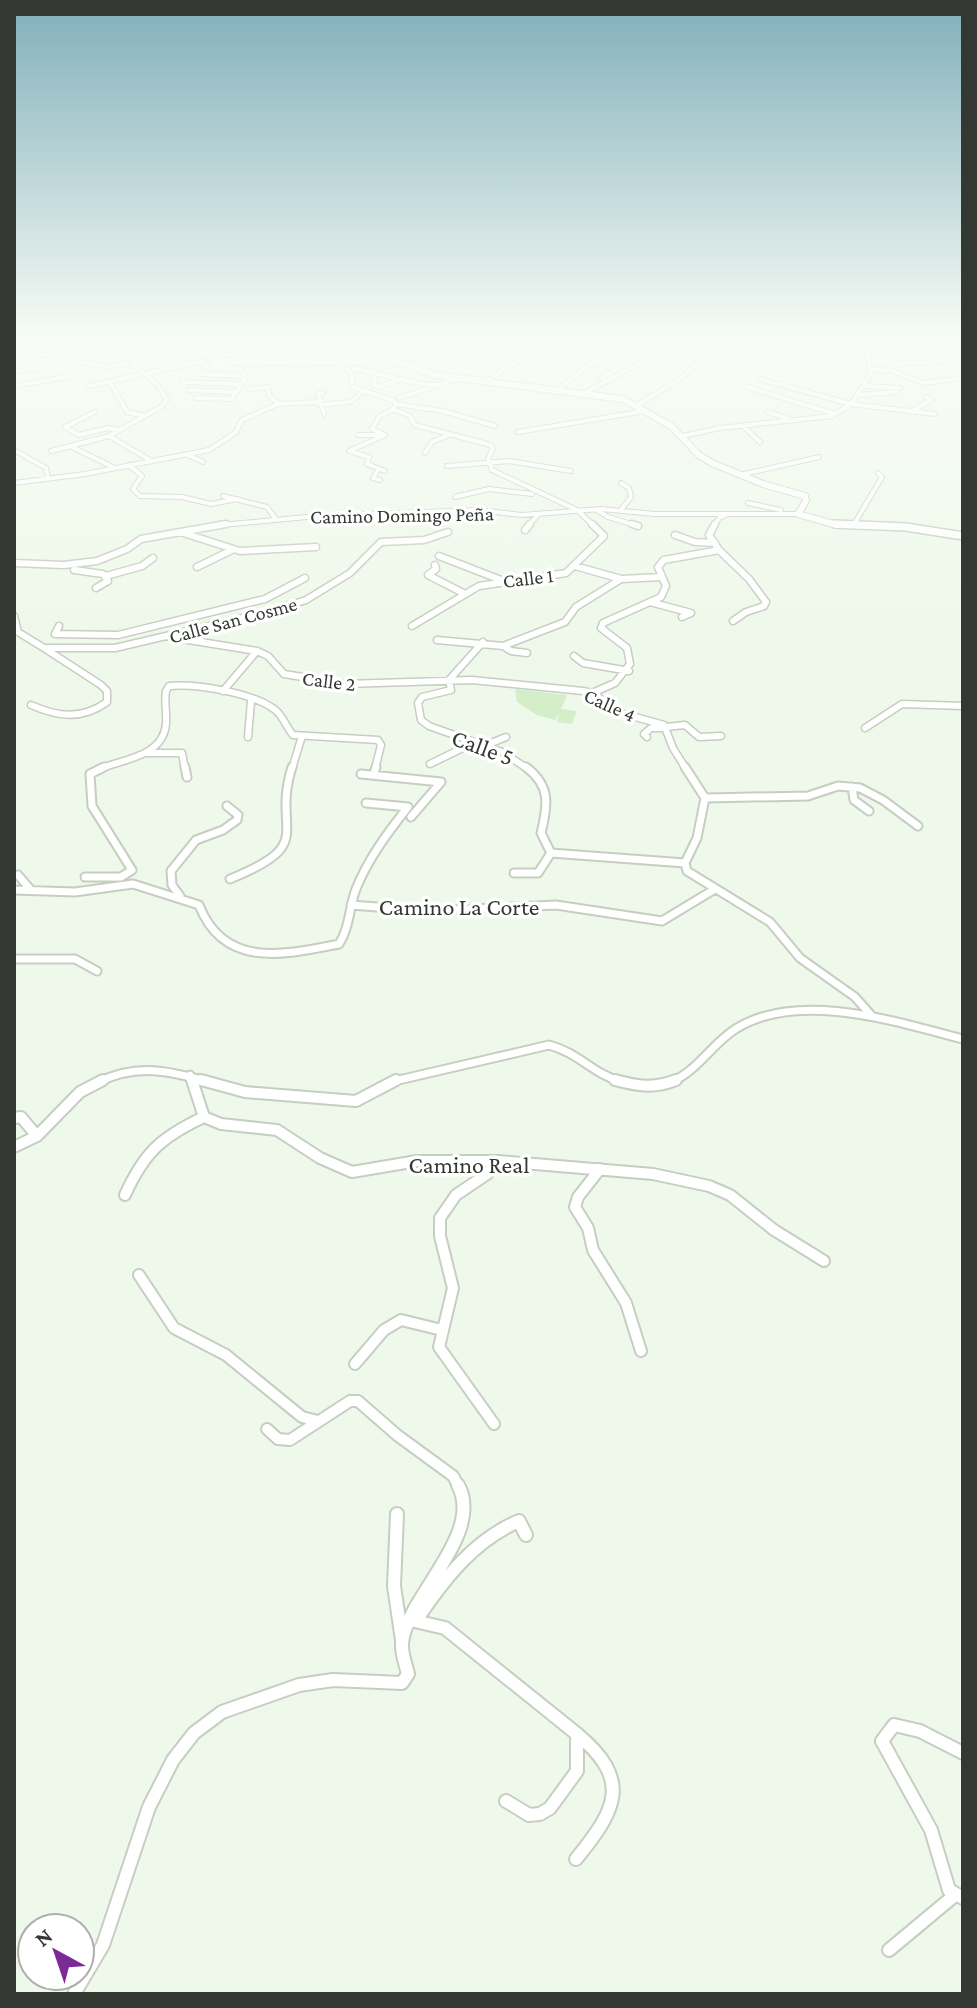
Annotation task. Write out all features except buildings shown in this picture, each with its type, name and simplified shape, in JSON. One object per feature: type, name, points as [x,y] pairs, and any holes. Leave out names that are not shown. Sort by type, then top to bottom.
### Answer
[{"type":"street","points":[[71,431],[79,435],[97,431]]},
{"type":"street","points":[[51,451],[109,436],[118,431]]},
{"type":"street","points":[[14,483],[115,468],[215,448],[236,431]]},
{"type":"street","points":[[376,431],[388,436]]},
{"type":"street","points":[[437,431],[491,445],[493,449],[489,460],[492,470],[577,510]]},
{"type":"street","points":[[518,432],[526,431]]},
{"type":"street","points":[[675,431],[699,455],[740,475],[805,496],[806,501],[798,514]]},
{"type":"street","points":[[683,436],[714,431]]},
{"type":"street","points":[[747,431],[758,442]]},
{"type":"street","points":[[425,453],[432,442],[449,434]]},
{"type":"street","points":[[358,435],[388,436]]},
{"type":"street","points":[[109,436],[151,460]]},
{"type":"street","points":[[380,480],[373,478],[381,471],[367,464],[369,457],[349,451],[388,436]]},
{"type":"street","points":[[71,446],[115,468]]},
{"type":"street","points":[[14,450],[46,468],[48,478]]},
{"type":"street","points":[[183,454],[203,462]]},
{"type":"street","points":[[740,475],[819,457]]},
{"type":"street","points":[[447,466],[489,460],[525,461],[571,471]]},
{"type":"street","points":[[129,465],[142,476],[133,489],[140,496],[175,496],[204,505],[237,499]]},
{"type":"street","points":[[853,526],[882,477],[878,473]]},
{"type":"street","points":[[621,483],[629,488],[631,497],[621,510]]},
{"type":"street","points":[[455,497],[489,489],[541,494]]},
{"type":"street","points":[[223,496],[267,507],[275,518]]},
{"type":"street","points":[[748,503],[821,522],[906,527],[963,536]]},
{"type":"street","points":[[596,509],[608,517],[638,526]]},
{"type":"street","name":"Camino Domingo Peña","points":[[14,563],[50,566],[94,563],[132,547],[141,539],[215,524],[253,523],[275,518],[480,510],[538,515],[596,509],[659,515],[673,512],[798,514]]},
{"type":"street","name":"Calle 1","points":[[412,626],[479,586],[502,580],[556,575],[575,566],[604,538],[577,510]]},
{"type":"street","points":[[733,621],[746,612],[764,606],[766,602],[709,535],[719,518],[737,513]]},
{"type":"street","points":[[525,530],[538,515]]},
{"type":"street","points":[[178,531],[232,550],[251,552],[316,547]]},
{"type":"street","name":"Calle San Cosme","points":[[44,648],[115,648],[223,624],[306,600],[350,573],[381,542],[424,540],[448,532]]},
{"type":"street","points":[[675,535],[717,547]]},
{"type":"street","points":[[592,693],[605,690],[629,671],[632,659],[619,639],[601,628],[610,617],[664,595],[666,586],[658,567],[664,560],[717,547]]},
{"type":"street","points":[[197,567],[232,550]]},
{"type":"street","points":[[439,556],[461,568],[483,570],[502,580]]},
{"type":"street","points":[[50,566],[106,576],[142,566],[153,558]]},
{"type":"street","points":[[435,565],[436,569],[428,575],[465,594]]},
{"type":"street","points":[[575,566],[621,579],[662,577]]},
{"type":"street","points":[[96,588],[108,581],[106,576]]},
{"type":"street","points":[[59,626],[55,634],[118,635],[274,596],[305,578]]},
{"type":"street","points":[[503,646],[565,622],[576,607],[621,579]]},
{"type":"street","points":[[650,602],[657,606],[680,607],[691,613],[682,617]]},
{"type":"street","points":[[210,612],[223,624]]},
{"type":"street","points":[[14,616],[18,632],[107,691],[107,702],[88,714],[53,715],[31,705]]},
{"type":"street","points":[[203,641],[214,626]]},
{"type":"street","name":"Calle 2","points":[[170,637],[257,651],[268,656],[284,674],[305,679],[368,685],[449,680]]},
{"type":"street","points":[[437,640],[483,642],[527,653]]},
{"type":"street","name":"Calle 5","points":[[483,642],[449,680],[449,692],[422,697],[418,703],[418,714],[429,726],[526,763],[546,791],[548,803],[541,833],[544,845],[551,853]]},
{"type":"street","points":[[223,691],[257,651]]},
{"type":"street","points":[[574,656],[583,663],[629,671]]},
{"type":"street","name":"Calle 4","points":[[449,680],[592,693],[621,713],[667,728],[673,748],[705,798]]},
{"type":"street","points":[[148,753],[166,729],[165,688],[180,684],[223,691],[274,709],[288,731],[302,736],[378,740],[381,745],[374,773]]},
{"type":"street","points":[[248,737],[251,701]]},
{"type":"street","points":[[865,728],[902,704],[963,706]]},
{"type":"street","points":[[647,737],[644,734],[651,728],[685,725],[699,737],[721,736]]},
{"type":"street","points":[[230,879],[255,869],[278,854],[288,841],[287,783],[302,736]]},
{"type":"street","points":[[484,746],[506,737]]},
{"type":"street","points":[[430,764],[474,743]]},
{"type":"street","points":[[85,877],[121,877],[132,870],[92,806],[90,774],[148,753],[182,753],[187,777]]},
{"type":"street","points":[[361,774],[441,782],[411,817]]},
{"type":"street","points":[[871,1015],[855,997],[800,958],[770,922],[687,871],[685,863],[697,838],[705,798],[808,796],[838,786],[852,787],[883,800],[918,826]]},
{"type":"street","points":[[852,787],[854,800],[869,811]]},
{"type":"street","points":[[351,905],[355,891],[384,838],[408,807],[366,803]]},
{"type":"street","points":[[180,896],[172,885],[171,871],[196,840],[223,830],[237,820],[238,815],[227,806]]},
{"type":"street","points":[[514,873],[538,873],[551,853],[685,863]]},
{"type":"street","points":[[18,875],[31,890]]},
{"type":"street","name":"Camino La Corte","points":[[14,890],[75,892],[133,884],[180,896],[199,905],[210,928],[223,940],[270,955],[339,944],[345,936],[351,905],[429,911],[556,905],[662,921],[671,919],[715,889]]},
{"type":"street","points":[[14,959],[75,959],[97,971]]},
{"type":"street","points":[[14,1147],[37,1136],[80,1092],[117,1073],[162,1070],[245,1092],[356,1101],[392,1081],[549,1045],[571,1051],[593,1069],[615,1080],[636,1086],[659,1087],[683,1077],[735,1029],[761,1017],[798,1011],[871,1015],[963,1039]]},
{"type":"street","points":[[125,1195],[140,1162],[178,1129],[204,1117],[190,1075]]},
{"type":"street","points":[[14,1118],[21,1117],[37,1136]]},
{"type":"street","name":"Camino Real","points":[[204,1117],[221,1124],[277,1130],[320,1158],[352,1172],[417,1161],[499,1161],[653,1174],[709,1186],[730,1195],[774,1230],[824,1261]]},
{"type":"street","points":[[494,1424],[439,1347],[454,1281],[439,1232],[439,1218],[455,1194],[494,1169],[499,1161]]},
{"type":"street","points":[[600,1169],[578,1197],[575,1207],[588,1228],[593,1250],[626,1303],[641,1351]]},
{"type":"street","points":[[139,1275],[174,1328],[226,1355],[302,1417],[319,1421]]},
{"type":"street","points":[[355,1364],[384,1330],[401,1320],[442,1330]]},
{"type":"street","points":[[267,1429],[278,1439],[290,1440],[350,1401],[358,1401],[397,1435],[453,1476],[463,1494],[458,1537],[402,1644]]},
{"type":"street","points":[[74,1994],[103,1945],[149,1807],[173,1760],[194,1733],[222,1712],[299,1685],[333,1680],[402,1683],[408,1674],[394,1586],[397,1514]]},
{"type":"street","points":[[413,1619],[439,1584],[501,1526],[519,1521],[526,1535]]},
{"type":"street","points":[[413,1619],[445,1628],[605,1760],[614,1787],[602,1829],[576,1859]]},
{"type":"street","points":[[889,1950],[959,1896],[949,1890],[943,1855],[928,1821],[882,1741],[894,1725],[920,1731],[963,1753]]},
{"type":"street","points":[[506,1801],[529,1815],[540,1814],[550,1808],[577,1771],[577,1734]]},
{"type":"green space","points":[[515,689],[567,695],[561,709],[577,711],[572,724],[557,722],[559,713],[555,720],[537,715],[517,702]]}]
